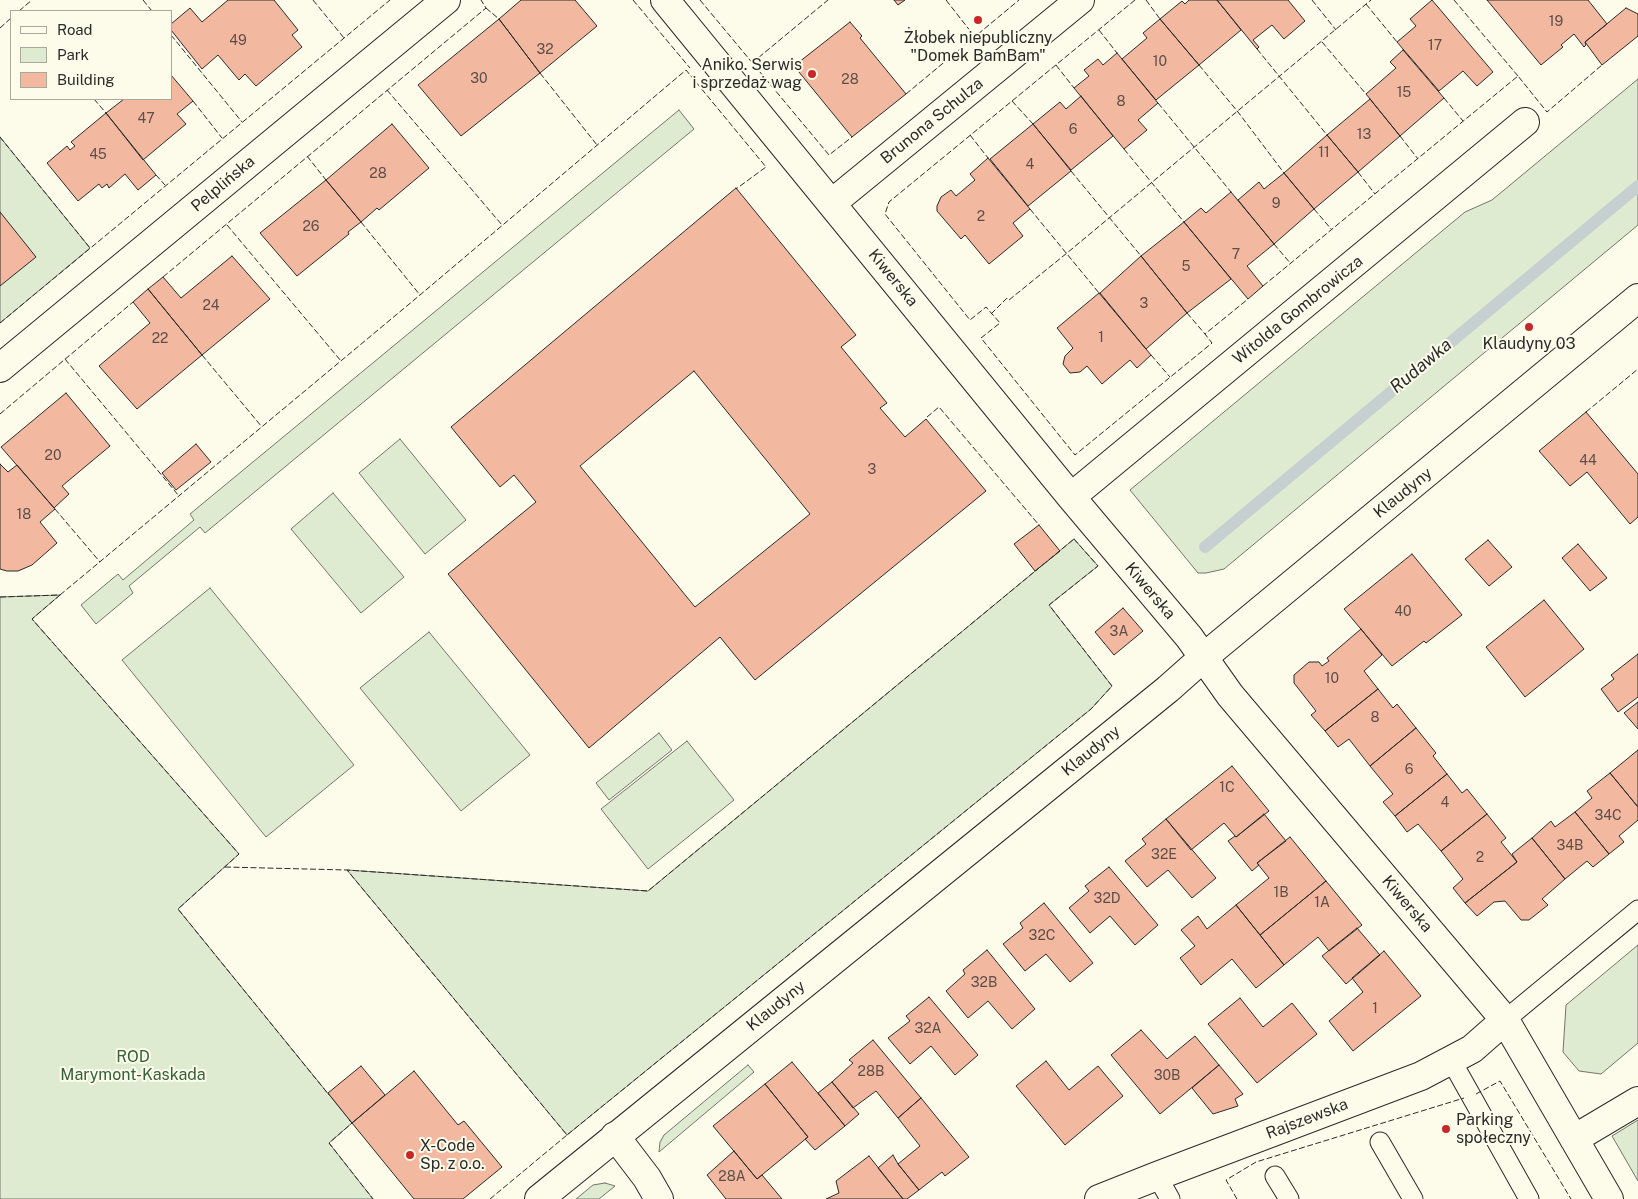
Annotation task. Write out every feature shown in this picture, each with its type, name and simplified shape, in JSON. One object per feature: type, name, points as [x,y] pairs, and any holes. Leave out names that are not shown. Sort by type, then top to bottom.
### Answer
[{"type":"street","name":"Pelplińska","points":[[0,368],[446,0]]},
{"type":"street","name":"Kiwerska","points":[[665,0],[1204,657],[1230,695],[1505,1020],[1609,1199]]},
{"type":"street","name":"Brunona Schulza","points":[[832,203],[1080,0]]},
{"type":"street","name":"Witolda Gombrowicza","points":[[1071,497],[1525,122]]},
{"type":"street","name":"Klaudyny","points":[[539,1199],[1168,689],[1204,657],[1638,298]]},
{"type":"street","name":"Rajszewska","points":[[1100,1199],[1421,1076],[1472,1049],[1505,1020]]},
{"type":"street","points":[[1574,1139],[1638,1101]]},
{"type":"street","points":[[615,1136],[647,1178],[659,1199]]},
{"type":"lane","points":[[1505,1020],[1638,910]]},
{"type":"lane","points":[[1451,1060],[1529,1199]]},
{"type":"lane","points":[[1380,1142],[1413,1199]]},
{"type":"lane","points":[[1157,1176],[1170,1199]]},
{"type":"lane","points":[[1275,1176],[1289,1199]]},
{"type":"green space","points":[[1638,79],[1638,225],[1224,569],[1198,573],[1130,490],[1465,212],[1492,200]]},
{"type":"green space","points":[[679,110],[694,129],[205,533],[200,527],[129,586],[133,593],[96,624],[81,605],[118,574],[123,580],[194,520],[190,514]]},
{"type":"green space","points":[[0,137],[90,248],[0,323]]},
{"type":"green space","points":[[400,439],[466,520],[425,554],[359,473]]},
{"type":"green space","points":[[333,493],[404,577],[361,613],[291,529]]},
{"type":"green space","points":[[1074,539],[1098,566],[1049,605],[1112,686],[1091,709],[567,1135],[347,870],[648,891]]},
{"type":"green space","points":[[210,588],[354,765],[266,837],[122,660]]},
{"type":"green space","name":"ROD Marymont-Kaskada","points":[[60,595],[32,619],[239,854],[178,909],[352,1123],[329,1143],[373,1199],[0,1199],[0,597]]},
{"type":"green space","points":[[429,632],[530,755],[461,811],[360,688]]},
{"type":"green space","points":[[659,733],[672,750],[609,800],[596,783]]},
{"type":"green space","points":[[687,741],[734,800],[648,869],[601,809]]},
{"type":"green space","points":[[1638,945],[1638,1043],[1601,1074],[1579,1071],[1563,1052],[1566,1005]]},
{"type":"green space","points":[[748,1065],[754,1072],[659,1152],[660,1142],[664,1135]]},
{"type":"green space","points":[[1638,1120],[1638,1181],[1612,1136]]},
{"type":"green space","points":[[605,1183],[615,1186],[599,1199],[576,1199],[593,1185]]},
{"type":"building","points":[[228,0],[274,0],[298,30],[292,35],[302,47],[256,86],[245,74],[239,80],[218,55],[202,69],[172,31],[172,23],[190,8],[202,22]]},
{"type":"building","points":[[521,0],[575,0],[597,26],[540,73],[499,19]]},
{"type":"building","points":[[894,0],[905,0],[898,5]]},
{"type":"building","points":[[1189,0],[1217,0],[1241,30],[1199,65],[1160,19],[1182,1],[1185,4]]},
{"type":"building","points":[[1217,0],[1288,0],[1305,21],[1284,39],[1272,25],[1253,40],[1259,47],[1257,49]]},
{"type":"building","points":[[1432,0],[1493,72],[1477,86],[1463,71],[1439,91],[1397,42],[1416,26],[1410,19]]},
{"type":"building","points":[[1487,0],[1588,0],[1607,24],[1585,42],[1586,45],[1584,47],[1574,34],[1561,45],[1563,47],[1541,65]]},
{"type":"building","points":[[1626,8],[1638,14],[1638,36],[1602,65],[1585,42]]},
{"type":"building","points":[[499,19],[540,73],[461,136],[418,85]]},
{"type":"building","points":[[1160,19],[1199,65],[1156,100],[1122,59],[1147,38],[1143,33]]},
{"type":"building","points":[[850,22],[862,36],[860,38],[906,94],[852,137],[794,66]]},
{"type":"building","points":[[1403,50],[1444,98],[1400,136],[1366,94],[1396,68],[1390,62]]},
{"type":"building","points":[[1117,53],[1158,103],[1138,120],[1147,130],[1124,149],[1074,88],[1089,76],[1084,70],[1098,59],[1103,65]]},
{"type":"building","points":[[172,76],[193,101],[177,114],[186,124],[143,160],[106,113],[123,100],[172,100]]},
{"type":"building","points":[[1081,96],[1113,136],[1071,170],[1033,124],[1060,102],[1066,109]]},
{"type":"building","points":[[1370,99],[1400,136],[1358,172],[1327,135]]},
{"type":"building","points":[[106,113],[156,175],[138,190],[125,174],[109,188],[107,184],[102,188],[99,184],[78,201],[47,163],[67,146],[70,150],[75,146],[71,142]]},
{"type":"building","points":[[392,124],[429,168],[379,210],[377,208],[361,222],[326,180]]},
{"type":"building","points":[[1033,124],[1071,171],[1028,206],[990,159]]},
{"type":"building","points":[[1327,135],[1358,172],[1314,209],[1284,173]]},
{"type":"building","points":[[988,158],[1030,209],[1013,223],[1023,236],[989,264],[965,235],[961,239],[937,211],[941,197],[951,190],[956,196],[975,180],[970,174]]},
{"type":"building","points":[[1284,173],[1314,209],[1274,244],[1238,200],[1259,182],[1264,189]]},
{"type":"building","points":[[326,180],[361,222],[297,276],[260,233]]},
{"type":"building","points":[[736,188],[856,335],[841,347],[887,403],[880,408],[905,437],[926,419],[986,491],[755,680],[720,637],[589,748],[448,574],[536,502],[514,475],[500,487],[451,427]],"holes":[[[694,371],[810,514],[695,607],[580,466]]]},
{"type":"building","points":[[1231,192],[1274,244],[1247,266],[1263,286],[1248,299],[1184,222],[1201,208],[1206,213]]},
{"type":"building","points":[[0,212],[36,257],[0,286]]},
{"type":"building","points":[[1184,222],[1231,279],[1187,313],[1141,256]]},
{"type":"building","points":[[232,256],[270,299],[202,355],[148,289],[163,277],[181,298]]},
{"type":"building","points":[[1141,256],[1187,313],[1146,349],[1100,293]]},
{"type":"building","points":[[148,289],[202,355],[137,409],[99,366],[150,323],[133,302]]},
{"type":"building","points":[[1099,293],[1151,355],[1137,368],[1130,360],[1102,384],[1087,366],[1080,372],[1070,373],[1063,364],[1065,356],[1073,348],[1057,328]]},
{"type":"building","points":[[66,393],[110,446],[62,486],[69,494],[54,508],[1,447]]},
{"type":"building","points":[[1586,412],[1638,474],[1638,517],[1630,524],[1587,472],[1570,486],[1539,451]]},
{"type":"building","points":[[196,444],[211,462],[176,490],[162,473]]},
{"type":"building","points":[[0,464],[8,472],[17,465],[55,509],[40,522],[57,543],[32,565],[18,571],[0,569]]},
{"type":"building","points":[[1039,525],[1060,551],[1035,571],[1014,544]]},
{"type":"building","points":[[1488,540],[1512,567],[1489,586],[1465,559]]},
{"type":"building","points":[[1578,544],[1607,578],[1590,591],[1562,558]]},
{"type":"building","points":[[1412,554],[1462,615],[1392,666],[1344,609]]},
{"type":"building","points":[[1544,600],[1584,649],[1525,697],[1486,647]]},
{"type":"building","points":[[1123,608],[1143,631],[1114,655],[1095,632]]},
{"type":"building","points":[[1361,629],[1382,655],[1364,671],[1378,689],[1325,731],[1311,715],[1316,711],[1294,683],[1294,675],[1309,662],[1319,662],[1322,666],[1329,661],[1327,658]]},
{"type":"building","points":[[1638,654],[1638,697],[1618,712],[1601,689],[1614,679],[1611,675]]},
{"type":"building","points":[[1378,689],[1393,708],[1397,704],[1416,728],[1370,766],[1349,739],[1338,747],[1325,731]]},
{"type":"building","points":[[1638,702],[1638,729],[1624,713]]},
{"type":"building","points":[[1416,728],[1436,753],[1433,756],[1447,774],[1395,816],[1383,802],[1393,794],[1370,766]]},
{"type":"building","points":[[1638,750],[1638,807],[1610,773]]},
{"type":"building","points":[[1232,766],[1269,811],[1236,837],[1224,823],[1191,850],[1166,819]]},
{"type":"building","points":[[1610,773],[1638,807],[1638,820],[1619,836],[1624,842],[1609,854],[1575,812],[1592,798],[1587,791]]},
{"type":"building","points":[[1447,774],[1462,793],[1467,789],[1487,814],[1441,851],[1418,824],[1407,832],[1395,816]]},
{"type":"building","points":[[1575,812],[1609,854],[1593,867],[1587,861],[1565,879],[1532,838],[1551,821],[1555,827]]},
{"type":"building","points":[[1264,814],[1286,841],[1257,863],[1259,865],[1252,871],[1228,841],[1236,837]]},
{"type":"building","points":[[1487,814],[1506,838],[1501,842],[1517,862],[1465,903],[1453,888],[1463,879],[1441,851]]},
{"type":"building","points":[[1166,819],[1216,878],[1192,898],[1168,870],[1147,887],[1125,861],[1146,844],[1142,839]]},
{"type":"building","points":[[1290,837],[1326,881],[1260,935],[1236,905],[1269,878],[1257,863]]},
{"type":"building","points":[[1532,838],[1565,879],[1542,899],[1548,905],[1529,920],[1521,920],[1505,901],[1494,902],[1477,916],[1465,903],[1517,862],[1512,854]]},
{"type":"building","points":[[1109,867],[1158,925],[1135,945],[1110,916],[1090,933],[1069,908],[1089,891],[1085,886]]},
{"type":"building","points":[[1326,881],[1362,925],[1329,951],[1318,937],[1284,965],[1260,935]]},
{"type":"building","points":[[1044,903],[1093,963],[1070,982],[1046,954],[1025,971],[1003,944],[1023,928],[1020,923]]},
{"type":"building","points":[[1236,905],[1284,965],[1256,988],[1232,959],[1201,985],[1180,958],[1195,946],[1181,930],[1198,916],[1207,929]]},
{"type":"building","points":[[1357,928],[1380,955],[1346,984],[1322,956]]},
{"type":"building","points":[[987,950],[1035,1009],[1012,1029],[988,1001],[968,1018],[946,991],[965,974],[963,970]]},
{"type":"building","points":[[1384,951],[1421,996],[1353,1051],[1329,1021],[1363,992],[1352,978]]},
{"type":"building","points":[[929,997],[978,1055],[955,1075],[931,1046],[910,1064],[888,1038],[910,1021],[906,1016]]},
{"type":"building","points":[[1240,998],[1263,1027],[1292,1003],[1317,1034],[1257,1083],[1208,1024]]},
{"type":"building","points":[[1141,1030],[1167,1059],[1195,1036],[1219,1065],[1160,1114],[1111,1055]]},
{"type":"building","points":[[873,1040],[921,1098],[898,1118],[876,1091],[853,1108],[832,1082],[853,1063],[849,1060]]},
{"type":"building","points":[[1046,1061],[1069,1090],[1098,1066],[1123,1096],[1065,1145],[1016,1086]]},
{"type":"building","points":[[792,1062],[845,1126],[815,1150],[805,1139],[808,1137],[765,1084]]},
{"type":"building","points":[[1219,1065],[1243,1094],[1235,1099],[1238,1106],[1213,1114],[1192,1088]]},
{"type":"building","points":[[361,1066],[385,1095],[352,1123],[328,1093]]},
{"type":"building","points":[[414,1071],[458,1125],[464,1121],[502,1167],[463,1199],[414,1199],[352,1123]]},
{"type":"building","points":[[832,1082],[859,1114],[845,1126],[818,1093]]},
{"type":"building","points":[[765,1084],[808,1137],[757,1179],[713,1126]]},
{"type":"building","points":[[921,1098],[969,1157],[945,1176],[942,1172],[919,1190],[898,1164],[920,1146],[898,1118]]},
{"type":"building","points":[[734,1151],[757,1179],[762,1175],[782,1199],[726,1199],[707,1175]]},
{"type":"building","points":[[893,1155],[919,1190],[907,1199],[903,1199],[878,1168]]},
{"type":"building","points":[[869,1156],[903,1199],[826,1199],[839,1193],[836,1181]]},
{"type":"waterway","name":"Rudawka","points":[[1205,547],[1638,186]]},
{"type":"fence","points":[[20,10],[32,0]]},
{"type":"fence","points":[[143,0],[151,10]]},
{"type":"fence","points":[[313,0],[344,38]]},
{"type":"fence","points":[[0,323],[390,0]]},
{"type":"fence","points":[[163,277],[486,8],[481,0]]},
{"type":"fence","points":[[633,0],[690,68]]},
{"type":"fence","points":[[700,0],[829,155],[852,137]]},
{"type":"fence","points":[[752,63],[828,0]]},
{"type":"fence","points":[[946,0],[975,37]]},
{"type":"fence","points":[[906,94],[1019,0]]},
{"type":"fence","points":[[1135,0],[889,202],[885,214],[970,320],[986,307],[1000,323],[981,338],[1075,455],[1212,343],[1205,334],[1248,299]]},
{"type":"fence","points":[[1146,0],[1160,19]]},
{"type":"fence","points":[[1312,0],[1336,30]]},
{"type":"fence","points":[[991,314],[1007,298],[1009,300],[1067,253],[1371,0]]},
{"type":"fence","points":[[1454,0],[1518,76]]},
{"type":"fence","points":[[1366,4],[1397,42]]},
{"type":"fence","points":[[486,8],[499,19]]},
{"type":"fence","points":[[0,28],[10,19]]},
{"type":"fence","points":[[1099,30],[1117,53]]},
{"type":"fence","points":[[172,36],[242,122]]},
{"type":"fence","points":[[1322,42],[1366,94]]},
{"type":"fence","points":[[1257,49],[1327,135]]},
{"type":"fence","points":[[1056,65],[1074,88]]},
{"type":"fence","points":[[1199,65],[1238,112],[1284,173]]},
{"type":"fence","points":[[1263,286],[1518,76],[1547,112],[1602,65]]},
{"type":"fence","points":[[60,595],[686,70],[766,167],[736,189]]},
{"type":"fence","points":[[540,73],[597,145]]},
{"type":"fence","points":[[387,90],[502,225]]},
{"type":"fence","points":[[1444,98],[1463,121]]},
{"type":"fence","points":[[95,100],[106,113]]},
{"type":"fence","points":[[193,101],[222,138]]},
{"type":"fence","points":[[1012,101],[1033,124]]},
{"type":"fence","points":[[1158,103],[1231,192]]},
{"type":"fence","points":[[970,135],[988,158]]},
{"type":"fence","points":[[1400,136],[1418,159]]},
{"type":"fence","points":[[0,137],[90,248]]},
{"type":"fence","points":[[1124,149],[1184,222]]},
{"type":"fence","points":[[307,156],[326,180]]},
{"type":"fence","points":[[1071,171],[1141,256]]},
{"type":"fence","points":[[1358,172],[1375,194]]},
{"type":"fence","points":[[156,175],[165,185]]},
{"type":"fence","points":[[1030,209],[1099,293]]},
{"type":"fence","points":[[1314,209],[1332,230]]},
{"type":"fence","points":[[361,222],[420,295]]},
{"type":"fence","points":[[227,225],[341,361]]},
{"type":"fence","points":[[1274,244],[1291,264]]},
{"type":"fence","points":[[0,414],[133,302]]},
{"type":"fence","points":[[1187,313],[1205,334]]},
{"type":"fence","points":[[202,355],[262,427]]},
{"type":"fence","points":[[1151,355],[1170,377]]},
{"type":"fence","points":[[65,359],[179,496]]},
{"type":"fence","points":[[1586,412],[1638,369]]},
{"type":"fence","points":[[927,417],[939,407],[1039,525]]},
{"type":"fence","points":[[55,509],[100,562]]},
{"type":"fence","points":[[1074,539],[1098,566],[1049,605],[1112,686],[1091,709],[567,1135],[347,870],[648,891],[1074,539]]},
{"type":"fence","points":[[0,597],[60,595],[32,619],[239,854],[178,909],[329,1095]]},
{"type":"fence","points":[[225,867],[347,870]]},
{"type":"fence","points":[[1476,1094],[1500,1081],[1571,1199]]},
{"type":"fence","points":[[1237,1199],[1226,1180],[1256,1162],[1464,1098]]},
{"type":"fence","points":[[349,1120],[352,1123],[329,1143],[373,1199]]},
{"type":"fence","points":[[490,1199],[567,1135]]},
{"type":"place","name":"Żłobek niepubliczny \"Domek BamBam\"","points":[[978,20]]},
{"type":"place","name":"Aniko. Serwis i sprzedaż wag","points":[[812,74]]},
{"type":"place","name":"Klaudyny 03","points":[[1529,327]]},
{"type":"place","name":"Parking społeczny","points":[[1446,1129]]},
{"type":"place","name":"X-Code Sp. z o.o.","points":[[410,1155]]}]
